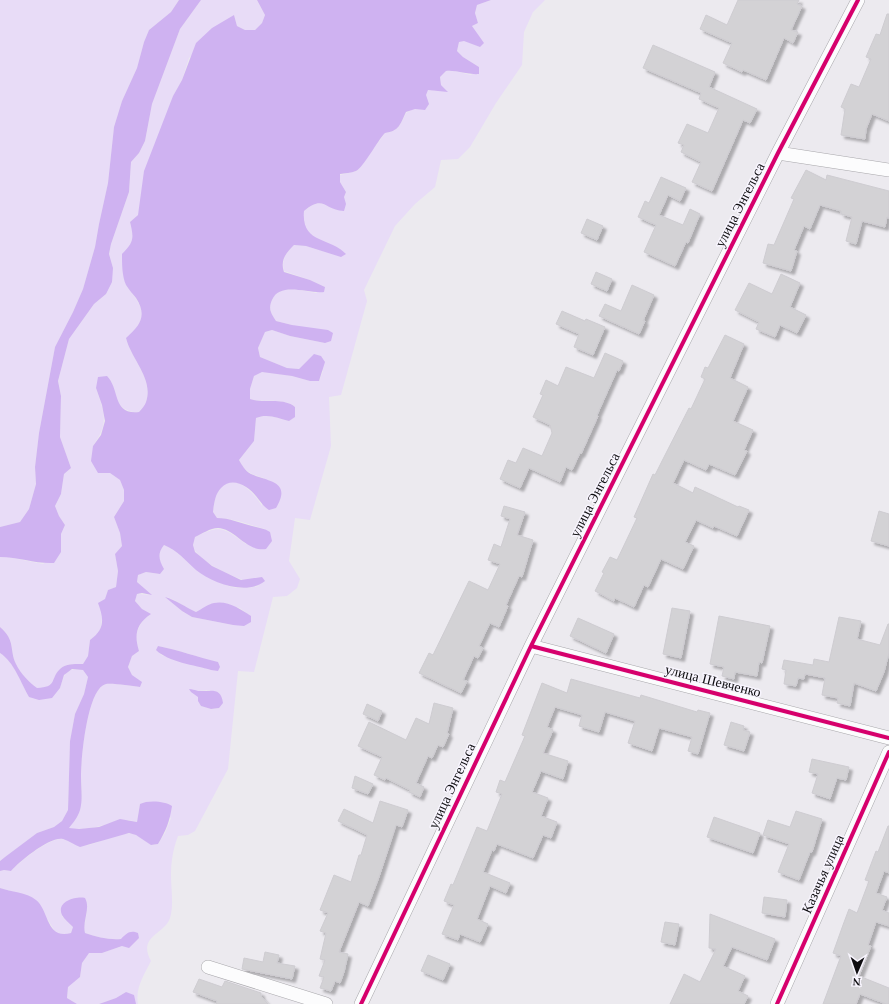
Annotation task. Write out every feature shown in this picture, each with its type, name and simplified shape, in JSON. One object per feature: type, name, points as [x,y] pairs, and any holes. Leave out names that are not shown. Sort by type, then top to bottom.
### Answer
[{"type":"street","name":"улица Энгельса","points":[[361,1004],[531,646],[778,153],[858,0]]},
{"type":"street","points":[[778,153],[889,170]]},
{"type":"street","name":"улица Шевченко","points":[[531,646],[889,738]]},
{"type":"street","name":"Казачья улица","points":[[776,1004],[889,752]]},
{"type":"street","points":[[208,967],[326,1004]]},
{"type":"shaded area","points":[[0,0],[179,0],[171,12],[149,30],[137,68],[122,101],[114,127],[108,183],[95,247],[83,289],[55,347],[39,433],[35,467],[36,484],[29,509],[20,522],[0,527]]},
{"type":"shaded area","points":[[179,0],[201,0],[180,29],[152,104],[145,141],[139,153],[131,162],[129,192],[109,254],[113,268],[112,282],[106,294],[94,304],[69,339],[58,381],[61,396],[60,437],[71,468],[64,474],[61,494],[55,506],[65,525],[61,534],[61,552],[54,563],[0,557],[0,527],[20,522],[29,509],[36,484],[35,467],[39,433],[55,347],[83,289],[95,247],[108,183],[114,127],[122,101],[137,68],[149,30],[171,12]]},
{"type":"shaded area","points":[[201,0],[257,0],[265,15],[262,23],[255,30],[245,30],[237,26],[234,15],[189,58],[182,80],[173,96],[138,215],[130,222],[133,233],[126,285],[137,300],[142,312],[139,324],[126,338],[132,354],[145,377],[148,394],[144,406],[139,412],[132,412],[122,407],[116,399],[111,381],[96,388],[102,405],[104,418],[101,431],[93,446],[110,473],[120,480],[124,490],[124,501],[114,517],[120,533],[122,546],[115,554],[118,571],[116,587],[108,590],[101,628],[98,634],[90,640],[88,656],[83,664],[70,664],[64,666],[59,670],[48,687],[37,689],[25,678],[18,668],[14,659],[10,641],[0,627],[0,557],[8,557],[43,564],[61,552],[61,534],[65,525],[55,506],[61,494],[64,474],[71,468],[60,437],[61,396],[58,381],[69,339],[94,304],[106,294],[113,268],[109,254],[129,192],[131,162],[139,153],[145,141],[152,104],[180,29]]},
{"type":"shaded area","points":[[257,0],[491,0],[477,5],[475,13],[478,23],[472,26],[484,43],[480,47],[464,41],[459,42],[457,51],[463,57],[479,67],[479,74],[446,71],[440,77],[441,85],[448,92],[428,90],[426,95],[429,104],[425,110],[415,109],[406,112],[398,127],[393,131],[385,133],[359,169],[354,172],[340,174],[340,182],[346,192],[344,197],[346,204],[344,211],[337,210],[320,203],[311,206],[304,211],[304,222],[312,235],[346,254],[341,257],[306,246],[294,245],[284,257],[284,272],[310,280],[325,287],[324,292],[295,290],[281,291],[276,294],[271,303],[270,308],[273,316],[276,321],[292,325],[328,330],[333,333],[331,341],[325,343],[290,336],[272,330],[265,332],[258,348],[260,357],[287,368],[299,369],[314,354],[321,356],[325,362],[319,381],[310,381],[292,376],[262,372],[254,376],[250,389],[250,399],[285,402],[295,407],[295,417],[289,421],[268,416],[256,418],[254,441],[239,460],[249,473],[271,481],[280,487],[280,499],[276,508],[269,510],[249,489],[240,484],[230,483],[225,484],[217,493],[213,512],[217,518],[231,520],[268,531],[270,532],[272,541],[266,549],[259,549],[247,544],[224,529],[215,528],[195,537],[193,545],[195,552],[212,566],[241,580],[262,577],[265,581],[258,585],[239,588],[220,583],[203,575],[177,553],[164,545],[160,551],[160,557],[164,569],[160,574],[146,572],[138,575],[137,582],[152,595],[142,593],[137,594],[135,601],[142,609],[151,614],[139,626],[137,645],[139,651],[132,656],[128,667],[132,675],[142,682],[140,687],[106,684],[99,688],[94,698],[86,726],[84,741],[81,768],[81,806],[78,815],[69,828],[79,829],[99,827],[120,819],[137,822],[140,804],[147,802],[161,802],[172,806],[167,825],[161,839],[158,844],[151,845],[136,835],[129,833],[80,847],[63,839],[57,839],[35,850],[11,871],[0,871],[0,861],[37,833],[54,827],[62,821],[68,810],[70,741],[75,714],[84,694],[88,677],[83,670],[72,669],[64,675],[60,688],[52,698],[39,700],[29,697],[17,673],[5,657],[0,653],[0,627],[10,641],[14,659],[18,668],[25,678],[37,688],[50,685],[56,674],[64,666],[70,664],[83,664],[88,656],[90,640],[101,628],[102,619],[98,603],[105,599],[108,590],[116,587],[118,571],[115,554],[122,546],[120,533],[114,517],[124,501],[124,490],[120,480],[110,473],[98,473],[91,461],[93,446],[101,435],[105,421],[102,405],[96,388],[98,377],[107,376],[111,381],[120,405],[130,412],[140,411],[146,403],[148,394],[145,377],[132,354],[126,338],[139,324],[142,315],[136,298],[127,287],[125,281],[122,270],[122,254],[132,240],[130,222],[138,215],[144,171],[173,96],[182,80],[196,43],[212,28],[234,15],[237,26],[245,30],[255,30],[262,23],[265,15]]},
{"type":"shaded area","points":[[491,0],[545,0],[533,12],[524,32],[522,65],[496,103],[470,147],[458,159],[441,160],[435,187],[415,204],[395,226],[364,290],[367,301],[341,395],[329,397],[331,446],[310,520],[295,518],[289,561],[300,579],[297,588],[287,596],[273,597],[254,672],[238,671],[228,769],[195,831],[188,835],[178,836],[171,865],[172,902],[170,918],[163,928],[153,936],[147,946],[151,961],[139,987],[137,998],[138,1004],[136,1004],[126,992],[116,998],[99,1004],[77,1004],[67,998],[68,986],[80,977],[82,963],[89,952],[102,953],[122,946],[121,939],[103,938],[85,933],[84,928],[87,911],[62,916],[73,927],[71,933],[63,935],[56,933],[48,920],[10,891],[0,888],[0,871],[11,871],[35,851],[57,839],[89,845],[119,835],[131,834],[138,836],[152,845],[158,844],[165,833],[171,818],[140,804],[137,822],[122,820],[92,828],[68,829],[73,823],[81,801],[81,768],[86,726],[94,698],[99,688],[106,684],[140,687],[141,682],[132,675],[128,667],[132,656],[139,651],[136,638],[139,627],[144,619],[142,609],[135,601],[137,594],[151,595],[137,582],[138,575],[146,572],[160,574],[159,555],[164,545],[172,549],[206,574],[226,585],[241,588],[259,586],[216,568],[208,563],[196,552],[193,547],[193,543],[195,537],[217,529],[227,531],[246,544],[265,529],[235,520],[217,518],[213,512],[218,490],[226,483],[232,482],[244,486],[255,496],[262,506],[264,478],[249,472],[239,460],[254,441],[256,418],[268,416],[289,421],[295,407],[285,402],[250,399],[250,389],[254,376],[262,371],[292,376],[310,381],[319,381],[323,371],[308,360],[299,369],[287,368],[260,357],[258,348],[265,332],[272,330],[290,336],[325,343],[292,325],[276,321],[271,313],[270,308],[272,300],[280,291],[291,289],[316,293],[325,287],[284,271],[283,263],[285,257],[294,245],[306,246],[326,252],[341,249],[312,236],[305,227],[303,221],[304,211],[313,205],[320,203],[337,210],[346,192],[340,182],[340,175],[357,171],[385,133],[393,131],[398,127],[406,113],[415,108],[428,90],[447,91],[441,85],[440,77],[446,71],[455,71],[471,75],[479,67],[463,57],[457,51],[459,42],[464,40],[480,47],[477,35],[472,26],[478,23],[475,13],[477,5]],"holes":[[[166,597],[196,612],[215,603],[240,608],[250,616],[251,622],[233,625],[192,617],[182,611]],[[158,646],[217,662],[211,670],[161,655]],[[210,690],[219,708],[211,709],[201,706],[198,698],[199,691]]]},
{"type":"shaded area","points":[[165,597],[196,612],[207,605],[219,602],[229,604],[251,616],[251,622],[244,626],[192,617]]},
{"type":"shaded area","points":[[158,646],[218,662],[220,667],[218,671],[182,663],[161,654],[156,650]]},
{"type":"shaded area","points":[[0,653],[13,667],[29,697],[60,688],[63,678],[67,672],[73,670],[83,670],[88,677],[84,694],[75,714],[70,741],[68,810],[62,821],[54,827],[37,833],[0,861]]},
{"type":"shaded area","points":[[189,689],[217,692],[220,694],[223,703],[219,708],[211,709],[201,706],[198,701],[198,697]]},
{"type":"shaded area","points":[[0,888],[32,897],[36,900],[52,928],[57,932],[63,934],[71,933],[73,927],[62,915],[61,910],[64,903],[76,898],[85,898],[87,902],[87,911],[84,929],[85,933],[103,938],[121,939],[127,934],[133,932],[138,933],[139,938],[129,948],[122,946],[102,953],[89,953],[82,963],[80,977],[68,987],[67,998],[77,1004],[0,1004]]},
{"type":"shaded area","points":[[126,992],[134,995],[136,1004],[99,1004],[116,998]]},
{"type":"building","points":[[738,0],[799,0],[797,4],[802,6],[791,30],[798,32],[793,43],[784,38],[766,80],[743,70],[742,72],[723,63],[732,43],[700,29],[706,15],[727,25]]},
{"type":"building","points":[[887,14],[889,14],[889,121],[872,114],[866,129],[865,139],[841,135],[845,109],[841,107],[851,84],[859,87],[871,59],[866,57],[876,34],[880,35]]},
{"type":"building","points":[[653,45],[715,72],[709,87],[757,109],[750,123],[743,120],[712,191],[692,182],[701,162],[681,152],[684,145],[678,143],[687,124],[708,133],[719,108],[699,99],[701,93],[643,68]]},
{"type":"building","points":[[806,170],[826,180],[827,175],[889,191],[889,218],[887,217],[885,227],[862,221],[856,244],[846,241],[852,217],[841,214],[841,211],[820,205],[810,229],[804,226],[794,250],[797,251],[791,271],[763,263],[768,244],[774,245],[794,199],[791,198]]},
{"type":"building","points":[[661,177],[686,188],[680,201],[668,195],[659,215],[683,225],[690,209],[700,214],[688,243],[686,242],[675,266],[644,252],[656,225],[638,217],[645,201],[649,203]]},
{"type":"building","points":[[587,219],[603,226],[597,240],[581,233]]},
{"type":"building","points":[[596,272],[612,279],[607,291],[591,284]]},
{"type":"building","points":[[781,274],[800,283],[790,307],[806,315],[797,333],[780,325],[775,337],[756,329],[759,322],[735,310],[749,283],[772,294]]},
{"type":"building","points":[[632,285],[654,295],[639,334],[599,316],[605,304],[621,311]]},
{"type":"building","points":[[562,311],[585,321],[586,319],[605,327],[593,355],[574,347],[579,334],[556,324]]},
{"type":"building","points":[[725,335],[744,344],[730,378],[748,387],[733,421],[753,430],[744,450],[747,451],[735,475],[709,464],[706,470],[684,460],[673,483],[693,493],[695,487],[738,507],[739,506],[749,510],[737,536],[714,526],[713,528],[696,520],[685,542],[694,546],[683,569],[661,559],[648,587],[644,585],[634,607],[615,598],[614,601],[595,591],[604,573],[602,572],[610,557],[617,560],[637,518],[634,517],[653,474],[655,475],[689,408],[691,409],[705,379],[701,377],[705,367],[708,368]]},
{"type":"building","points":[[605,353],[623,361],[619,371],[617,370],[581,454],[580,453],[572,470],[566,467],[560,482],[529,468],[520,488],[500,479],[508,460],[516,463],[523,448],[542,456],[552,433],[550,425],[533,417],[543,395],[540,394],[546,380],[558,386],[566,367],[594,378]]},
{"type":"building","points":[[504,506],[525,512],[517,535],[533,540],[522,577],[519,576],[506,605],[508,606],[499,627],[490,623],[479,646],[483,648],[478,658],[474,656],[463,680],[467,681],[461,693],[419,673],[429,653],[433,655],[469,581],[488,590],[500,564],[488,560],[494,544],[501,547],[510,519],[501,516]]},
{"type":"building","points":[[879,511],[889,514],[889,546],[871,541]]},
{"type":"building","points":[[672,608],[690,611],[681,658],[663,654]]},
{"type":"building","points":[[719,616],[770,626],[762,663],[759,662],[757,676],[735,672],[734,679],[722,676],[724,667],[710,664]]},
{"type":"building","points":[[839,617],[861,621],[857,639],[880,645],[889,624],[889,653],[884,672],[876,691],[854,683],[850,706],[837,703],[838,698],[822,695],[825,678],[805,674],[804,679],[798,678],[796,686],[784,684],[786,670],[782,669],[784,660],[813,665],[814,659],[829,662]]},
{"type":"building","points":[[578,618],[614,634],[606,653],[570,636]]},
{"type":"building","points":[[571,679],[640,698],[641,695],[697,712],[698,710],[710,713],[698,754],[688,751],[692,737],[659,728],[652,751],[628,743],[635,721],[605,712],[599,732],[579,726],[582,715],[555,707],[547,727],[553,730],[543,753],[568,761],[563,779],[541,771],[532,792],[548,798],[541,816],[557,822],[551,838],[543,835],[533,858],[497,844],[494,851],[492,850],[483,872],[510,883],[506,893],[490,886],[477,919],[488,924],[480,942],[460,934],[458,940],[442,934],[454,905],[444,901],[451,884],[453,885],[477,827],[487,831],[502,794],[496,792],[500,780],[505,782],[525,736],[522,735],[542,683],[567,693]]},
{"type":"building","points":[[434,703],[453,708],[447,733],[449,734],[443,747],[438,745],[432,758],[428,756],[416,783],[424,787],[420,797],[409,792],[410,790],[386,778],[385,780],[374,775],[382,757],[358,746],[369,722],[406,740],[416,718],[429,724]]},
{"type":"building","points":[[367,704],[382,711],[378,721],[363,714]]},
{"type":"building","points":[[731,722],[744,726],[743,730],[750,732],[744,751],[724,745]]},
{"type":"building","points":[[812,759],[849,767],[846,780],[837,778],[830,799],[812,793],[818,774],[809,772]]},
{"type":"building","points":[[355,776],[373,784],[368,794],[352,788]]},
{"type":"building","points":[[380,801],[408,810],[402,827],[396,825],[368,906],[359,902],[339,952],[348,954],[340,983],[335,981],[331,991],[320,988],[324,977],[319,976],[325,960],[320,959],[326,933],[320,931],[328,913],[320,910],[334,875],[351,882],[367,835],[338,821],[344,809],[373,823]]},
{"type":"building","points":[[796,811],[822,819],[812,852],[810,852],[799,880],[778,872],[789,844],[763,835],[768,820],[790,827]]},
{"type":"building","points":[[714,817],[760,833],[753,853],[707,837]]},
{"type":"building","points":[[888,826],[889,873],[884,871],[876,893],[887,897],[882,910],[889,913],[889,926],[876,922],[868,945],[871,946],[859,976],[889,988],[889,1004],[860,994],[856,1004],[823,1004],[841,956],[833,953],[843,925],[849,909],[857,913],[869,881],[865,880],[876,851],[878,852]]},
{"type":"building","points":[[764,897],[787,900],[785,917],[762,913]]},
{"type":"building","points":[[710,914],[775,939],[767,960],[732,947],[723,966],[745,976],[738,991],[748,996],[744,1004],[670,1004],[684,974],[700,982],[716,949],[709,948]]},
{"type":"building","points":[[665,922],[679,924],[675,945],[661,942]]},
{"type":"building","points":[[265,952],[279,955],[277,963],[295,966],[292,979],[242,969],[244,958],[263,962]]},
{"type":"building","points":[[428,955],[450,964],[443,980],[421,971]]},
{"type":"building","points":[[199,979],[222,987],[225,981],[261,993],[261,996],[268,1004],[216,1004],[217,1001],[193,992]]},
{"type":"cycle path","points":[[361,1004],[531,646],[778,153],[858,0]]},
{"type":"cycle path","points":[[531,646],[889,738]]},
{"type":"cycle path","points":[[777,1004],[889,752]]}]
